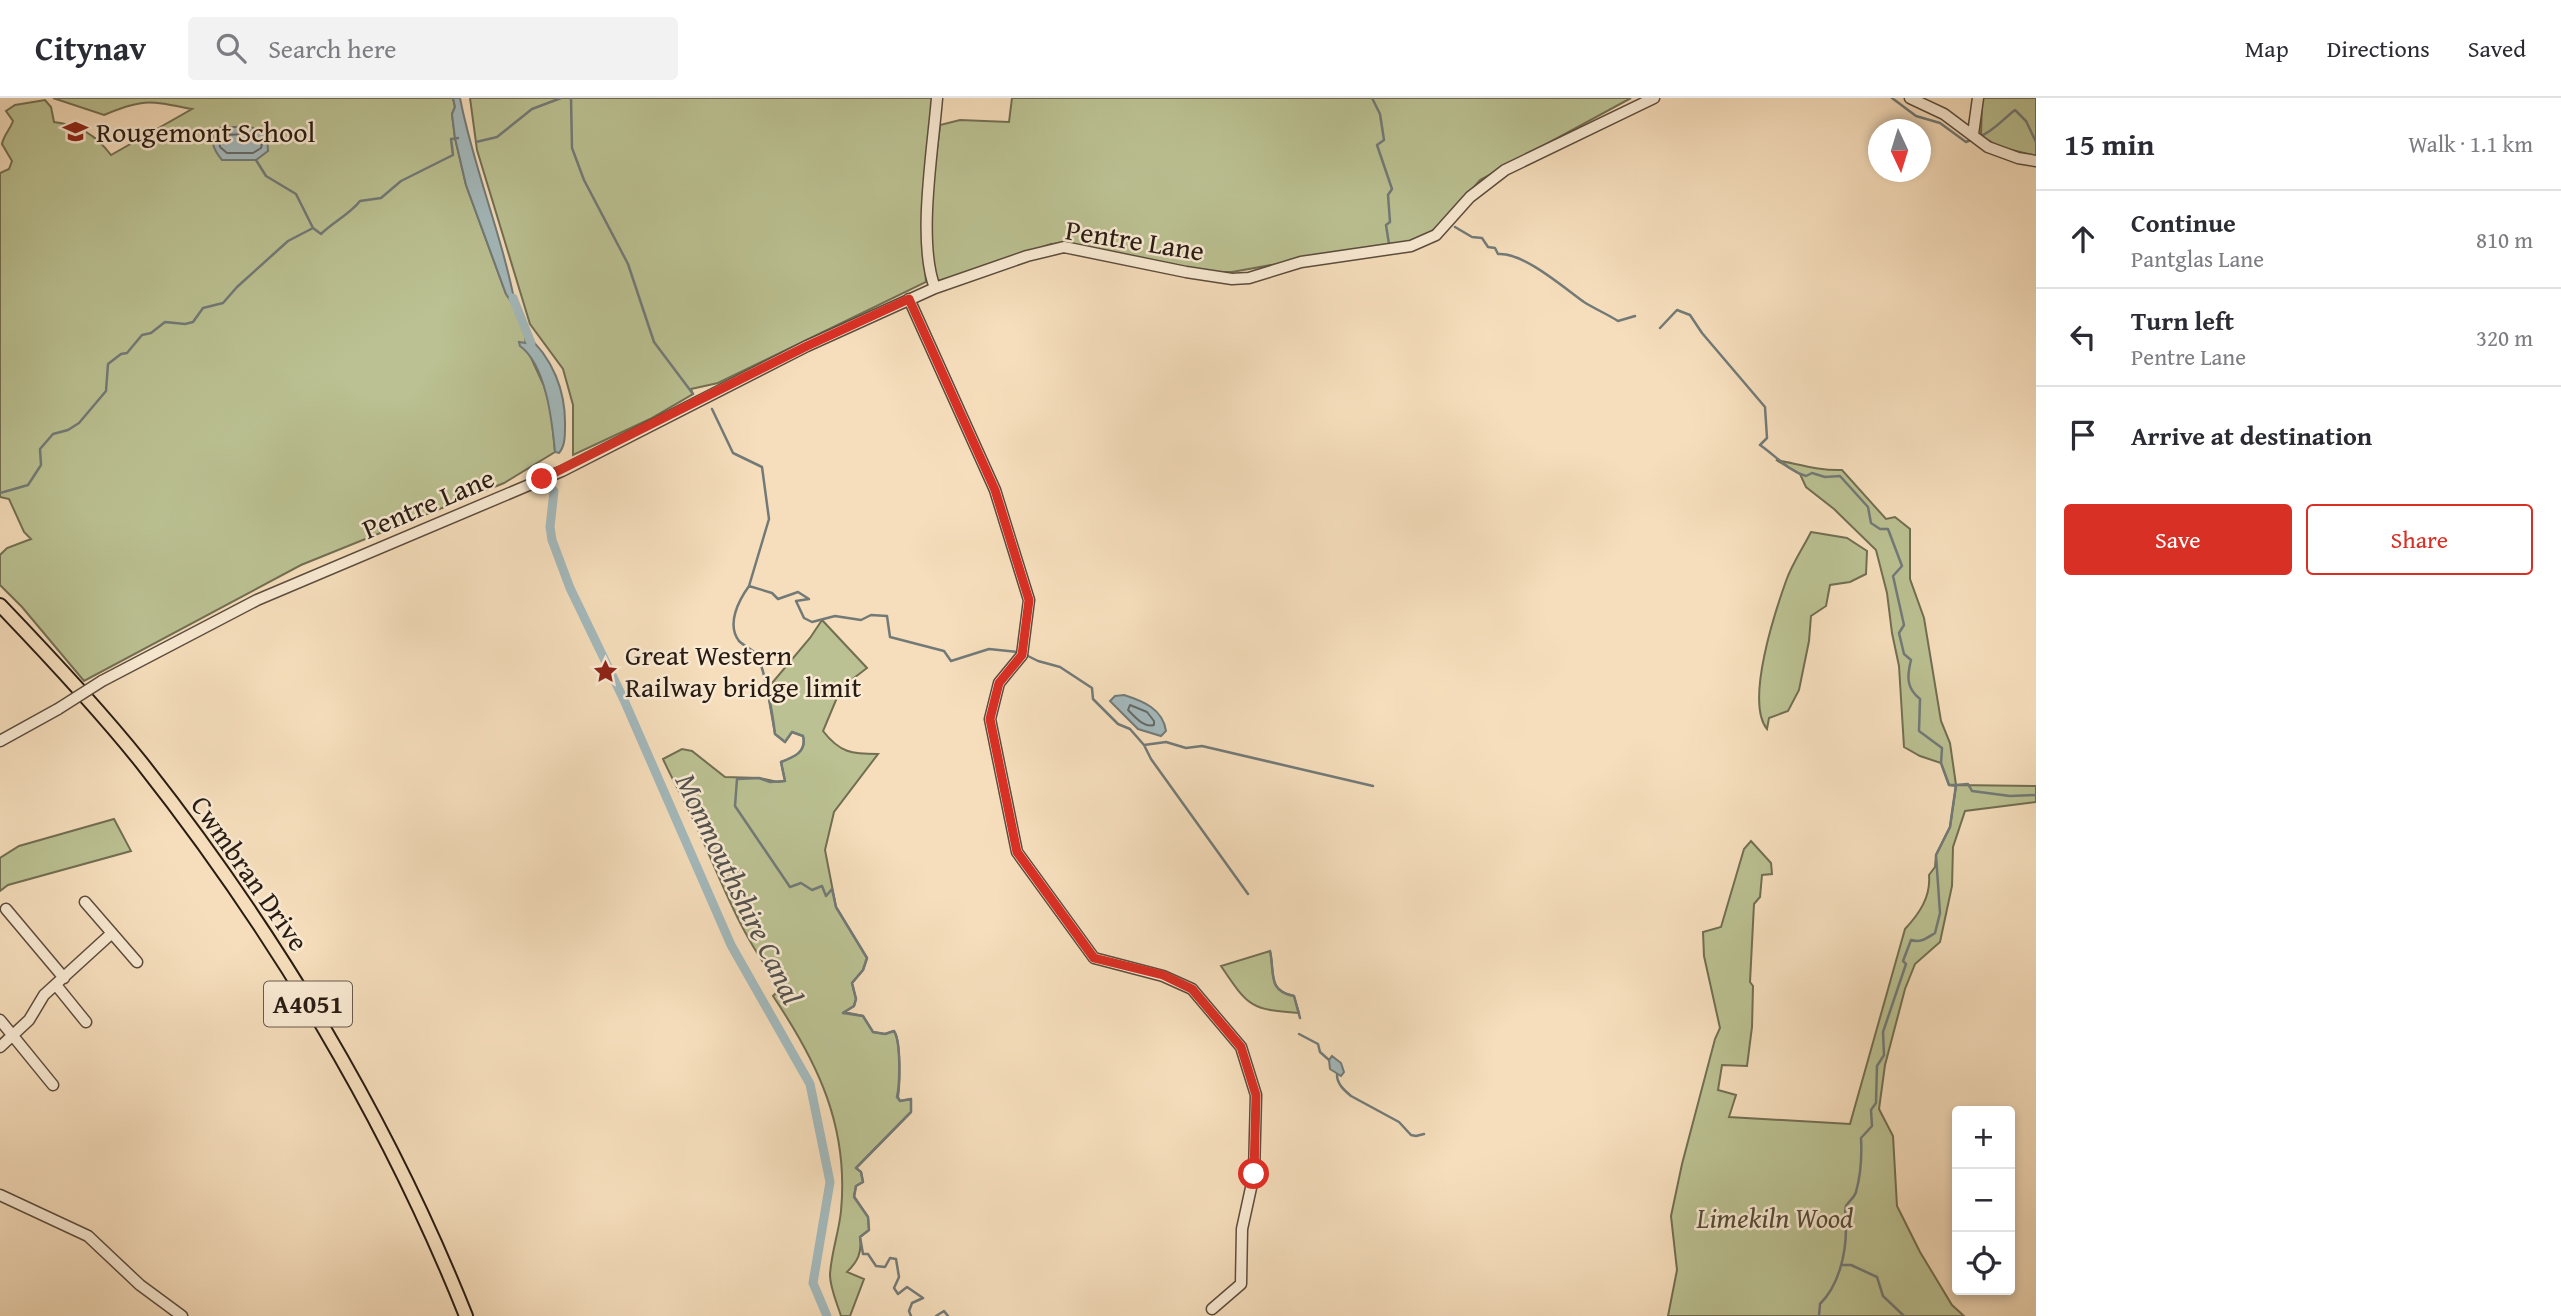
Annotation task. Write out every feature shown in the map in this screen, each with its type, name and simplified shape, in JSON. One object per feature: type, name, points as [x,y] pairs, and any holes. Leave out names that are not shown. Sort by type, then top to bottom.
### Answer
[{"type":"main road","name":"Cwmbran Drive","points":[[0,604],[42,648],[140,762],[263,933],[325,1033],[375,1122],[413,1197],[466,1316]]},
{"type":"street","points":[[935,288],[928,271],[926,245],[937,98]]},
{"type":"street","name":"Pentre Lane","points":[[0,741],[102,681],[257,600],[562,471],[807,346],[935,288],[1027,256],[1064,247],[1232,279],[1249,278],[1301,262],[1411,246],[1436,235],[1470,197],[1506,170],[1654,98]]},
{"type":"street","points":[[1910,98],[1944,114],[1988,147],[2018,158],[2036,161]]},
{"type":"street","points":[[1973,134],[1978,98]]},
{"type":"street","points":[[909,299],[995,490],[1029,600],[1022,655],[999,683],[990,719],[1017,852],[1094,958],[1163,975],[1192,989],[1241,1047],[1256,1095],[1254,1174],[1242,1229],[1241,1284],[1212,1309]]},
{"type":"street","points":[[85,902],[137,962]]},
{"type":"street","points":[[6,909],[60,981],[86,1022]]},
{"type":"street","points":[[0,1047],[29,1020],[40,999],[112,933]]},
{"type":"street","points":[[0,1020],[53,1084]]},
{"type":"street","points":[[0,1195],[89,1236],[140,1285],[182,1316]]},
{"type":"green space","points":[[53,98],[453,98],[455,138],[466,185],[506,294],[522,324],[526,344],[523,348],[528,351],[544,386],[551,409],[555,452],[504,483],[301,565],[84,681],[0,585],[0,555],[7,548],[31,539],[24,532],[9,499],[0,497],[0,173],[9,169],[12,161],[2,144],[13,121],[6,111],[15,105],[45,100],[51,107],[54,122],[86,132],[111,155],[192,109],[147,103],[104,115]]},
{"type":"green space","points":[[470,98],[934,98],[923,241],[926,282],[718,383],[691,389],[693,394],[650,419],[573,455],[573,405],[563,369],[530,324],[477,150]]},
{"type":"green space","points":[[1012,98],[1631,98],[1480,180],[1442,224],[1426,235],[1405,243],[1232,272],[1204,272],[1068,243],[1051,244],[938,281],[933,266],[930,227],[940,125],[960,120],[1009,122]]},
{"type":"green space","points":[[1982,98],[2036,98],[2036,156],[2000,147],[1981,136]]},
{"type":"green space","name":"Limekiln Wood","points":[[1776,460],[1842,470],[1886,519],[1895,517],[1910,529],[1910,579],[1924,618],[1941,721],[1950,743],[1956,785],[2036,786],[2036,802],[1965,811],[1953,847],[1952,886],[1940,942],[1915,964],[1905,989],[1885,1065],[1879,1109],[1893,1136],[1897,1206],[1920,1252],[1952,1305],[1964,1316],[1668,1316],[1677,1270],[1671,1216],[1682,1164],[1720,1028],[1704,956],[1703,932],[1721,927],[1744,849],[1751,841],[1771,863],[1772,874],[1762,875],[1760,897],[1754,904],[1750,982],[1753,986],[1752,1027],[1747,1066],[1722,1065],[1718,1090],[1736,1095],[1729,1117],[1850,1124],[1905,929],[1923,905],[1928,891],[1929,875],[1935,867],[1936,855],[1950,827],[1956,786],[1949,785],[1941,763],[1904,747],[1899,666],[1887,593],[1876,550],[1834,509],[1806,487],[1800,474]]},
{"type":"green space","points":[[1811,532],[1847,538],[1867,551],[1866,574],[1850,582],[1830,585],[1826,606],[1811,616],[1799,690],[1788,711],[1769,718],[1767,729],[1761,716],[1759,699],[1764,656],[1786,581]]},
{"type":"green space","points":[[822,620],[867,668],[841,688],[823,731],[835,744],[847,751],[878,754],[834,812],[825,850],[836,907],[867,958],[863,970],[852,983],[856,999],[854,1006],[844,1012],[863,1016],[873,1032],[885,1034],[894,1031],[899,1053],[898,1097],[900,1101],[911,1099],[911,1112],[856,1168],[861,1172],[863,1182],[856,1186],[854,1196],[868,1217],[869,1230],[860,1237],[858,1256],[847,1272],[864,1279],[850,1316],[841,1316],[830,1280],[841,1211],[842,1180],[840,1151],[827,1097],[804,1046],[773,996],[782,987],[742,927],[663,759],[682,749],[692,751],[725,777],[785,781],[781,762],[801,750],[803,736],[792,732],[785,742],[775,734],[767,689]]},
{"type":"green space","points":[[114,819],[131,851],[8,885],[0,891],[0,858],[19,846]]},
{"type":"green space","points":[[1270,951],[1276,985],[1285,994],[1294,996],[1299,1013],[1270,1010],[1252,1003],[1238,990],[1221,966]]},
{"type":"water","points":[[453,98],[460,98],[516,309],[506,294],[466,185],[455,138]]},
{"type":"water","points":[[250,126],[267,137],[268,151],[256,160],[222,160],[213,144],[218,128]]},
{"type":"water","points":[[525,334],[543,353],[560,388],[565,430],[564,444],[559,453],[555,452],[542,379],[529,355],[520,346],[519,342],[526,343]]},
{"type":"water","points":[[1124,695],[1145,703],[1156,712],[1166,731],[1161,736],[1138,729],[1110,701],[1115,696]]},
{"type":"water","points":[[1332,1056],[1341,1063],[1344,1072],[1341,1076],[1330,1069],[1329,1060]]},
{"type":"waterway","points":[[476,142],[497,137],[532,109],[561,98]]},
{"type":"waterway","points":[[571,98],[572,148],[584,180],[628,264],[654,342],[693,394]]},
{"type":"waterway","points":[[1372,98],[1380,114],[1384,140],[1377,145],[1392,189],[1388,195],[1390,222],[1386,225],[1391,244]]},
{"type":"waterway","points":[[1892,98],[1916,116],[1940,123],[1966,142],[1973,139]]},
{"type":"waterway","points":[[1979,137],[2015,110],[2026,121],[2036,142]]},
{"type":"waterway","points":[[256,160],[266,176],[296,194],[313,228],[321,234],[360,201],[381,198],[401,181],[453,155],[451,139],[458,138]]},
{"type":"waterway","points":[[1455,227],[1472,237],[1482,238],[1488,247],[1495,248],[1498,254],[1531,264],[1584,302],[1618,321],[1635,316]]},
{"type":"waterway","points":[[0,493],[28,485],[41,465],[40,449],[53,434],[68,430],[79,423],[106,391],[108,364],[121,354],[127,353],[142,335],[151,333],[165,322],[193,322],[203,308],[223,303],[288,241],[313,228]]},
{"type":"waterway","name":"Monmouthshire Canal","points":[[513,298],[531,343]]},
{"type":"waterway","points":[[1660,328],[1677,310],[1690,315],[1765,407],[1767,438],[1760,445],[1787,466],[1806,476],[1812,473],[1825,477],[1840,476],[1868,507],[1871,523],[1880,529],[1888,529],[1902,566],[1893,576],[1904,625],[1899,633],[1904,654],[1911,660],[1909,681],[1912,691],[1920,699],[1919,731],[1942,748],[1941,763],[1949,785],[1956,785],[1950,827],[1936,855],[1940,913],[1935,933],[1921,940],[1911,940],[1903,961],[1906,964],[1883,1032],[1884,1055],[1877,1066],[1876,1103],[1871,1110],[1872,1126],[1861,1138],[1858,1185],[1845,1208],[1846,1238],[1843,1258],[1837,1278],[1820,1304],[1819,1316]]},
{"type":"waterway","points":[[712,409],[733,453],[762,467],[769,519],[749,586],[772,593],[778,599],[798,592],[809,599],[796,601],[804,618],[812,622],[835,616],[861,620],[871,615],[887,616],[890,637],[944,651],[951,661],[989,649],[1018,652]]},
{"type":"waterway","name":"Monmouthshire Canal","points":[[554,491],[550,527],[552,540],[570,588],[624,700],[731,945],[810,1084],[830,1182],[813,1283],[827,1316]]},
{"type":"waterway","points":[[749,586],[735,612],[735,634],[739,641],[756,654],[759,661],[775,734],[785,742],[792,732],[803,736],[804,742],[798,753],[781,762],[785,781],[737,779],[735,806],[790,887],[801,883],[812,890],[822,886],[826,896],[832,889],[836,907],[867,958],[863,970],[852,983],[856,999],[854,1006],[843,1013],[863,1016],[873,1032],[885,1034],[894,1031],[896,1036],[899,1063],[897,1097],[900,1101],[911,1099],[911,1112],[856,1168],[861,1172],[863,1182],[856,1186],[854,1197],[868,1217],[869,1230],[860,1237],[863,1254],[868,1254],[876,1266],[885,1267],[890,1258],[896,1259],[899,1277],[894,1288],[898,1294],[907,1287],[923,1298],[912,1303],[909,1311],[911,1316]]},
{"type":"waterway","points":[[1024,654],[1060,667],[1092,688],[1093,699],[1118,724],[1130,729],[1144,745],[1151,759],[1248,894]]},
{"type":"waterway","points":[[1144,745],[1166,742],[1186,748],[1202,746],[1373,786]]},
{"type":"waterway","points":[[1956,785],[1968,784],[1972,791],[2010,796],[2036,795]]},
{"type":"waterway","points":[[1270,951],[1276,985],[1285,994],[1294,996],[1300,1018]]},
{"type":"waterway","points":[[1299,1034],[1318,1044],[1320,1052],[1329,1060]]},
{"type":"waterway","points":[[1337,1075],[1343,1089],[1351,1096],[1399,1122],[1411,1135],[1424,1134]]},
{"type":"waterway","points":[[1842,1265],[1851,1265],[1877,1277],[1883,1296],[1904,1316]]},
{"type":"waterway","points":[[936,1316],[944,1311],[948,1316]]},
{"type":"place","name":"Rougemont School","points":[[76,132]]},
{"type":"place","name":"Great Western Railway bridge limit","points":[[605,671]]},
{"type":"route","points":[[542,479],[807,346],[909,299],[995,490],[1029,600],[1022,655],[999,683],[990,719],[1017,852],[1094,958],[1163,975],[1192,989],[1241,1047],[1256,1095],[1254,1174]]}]
